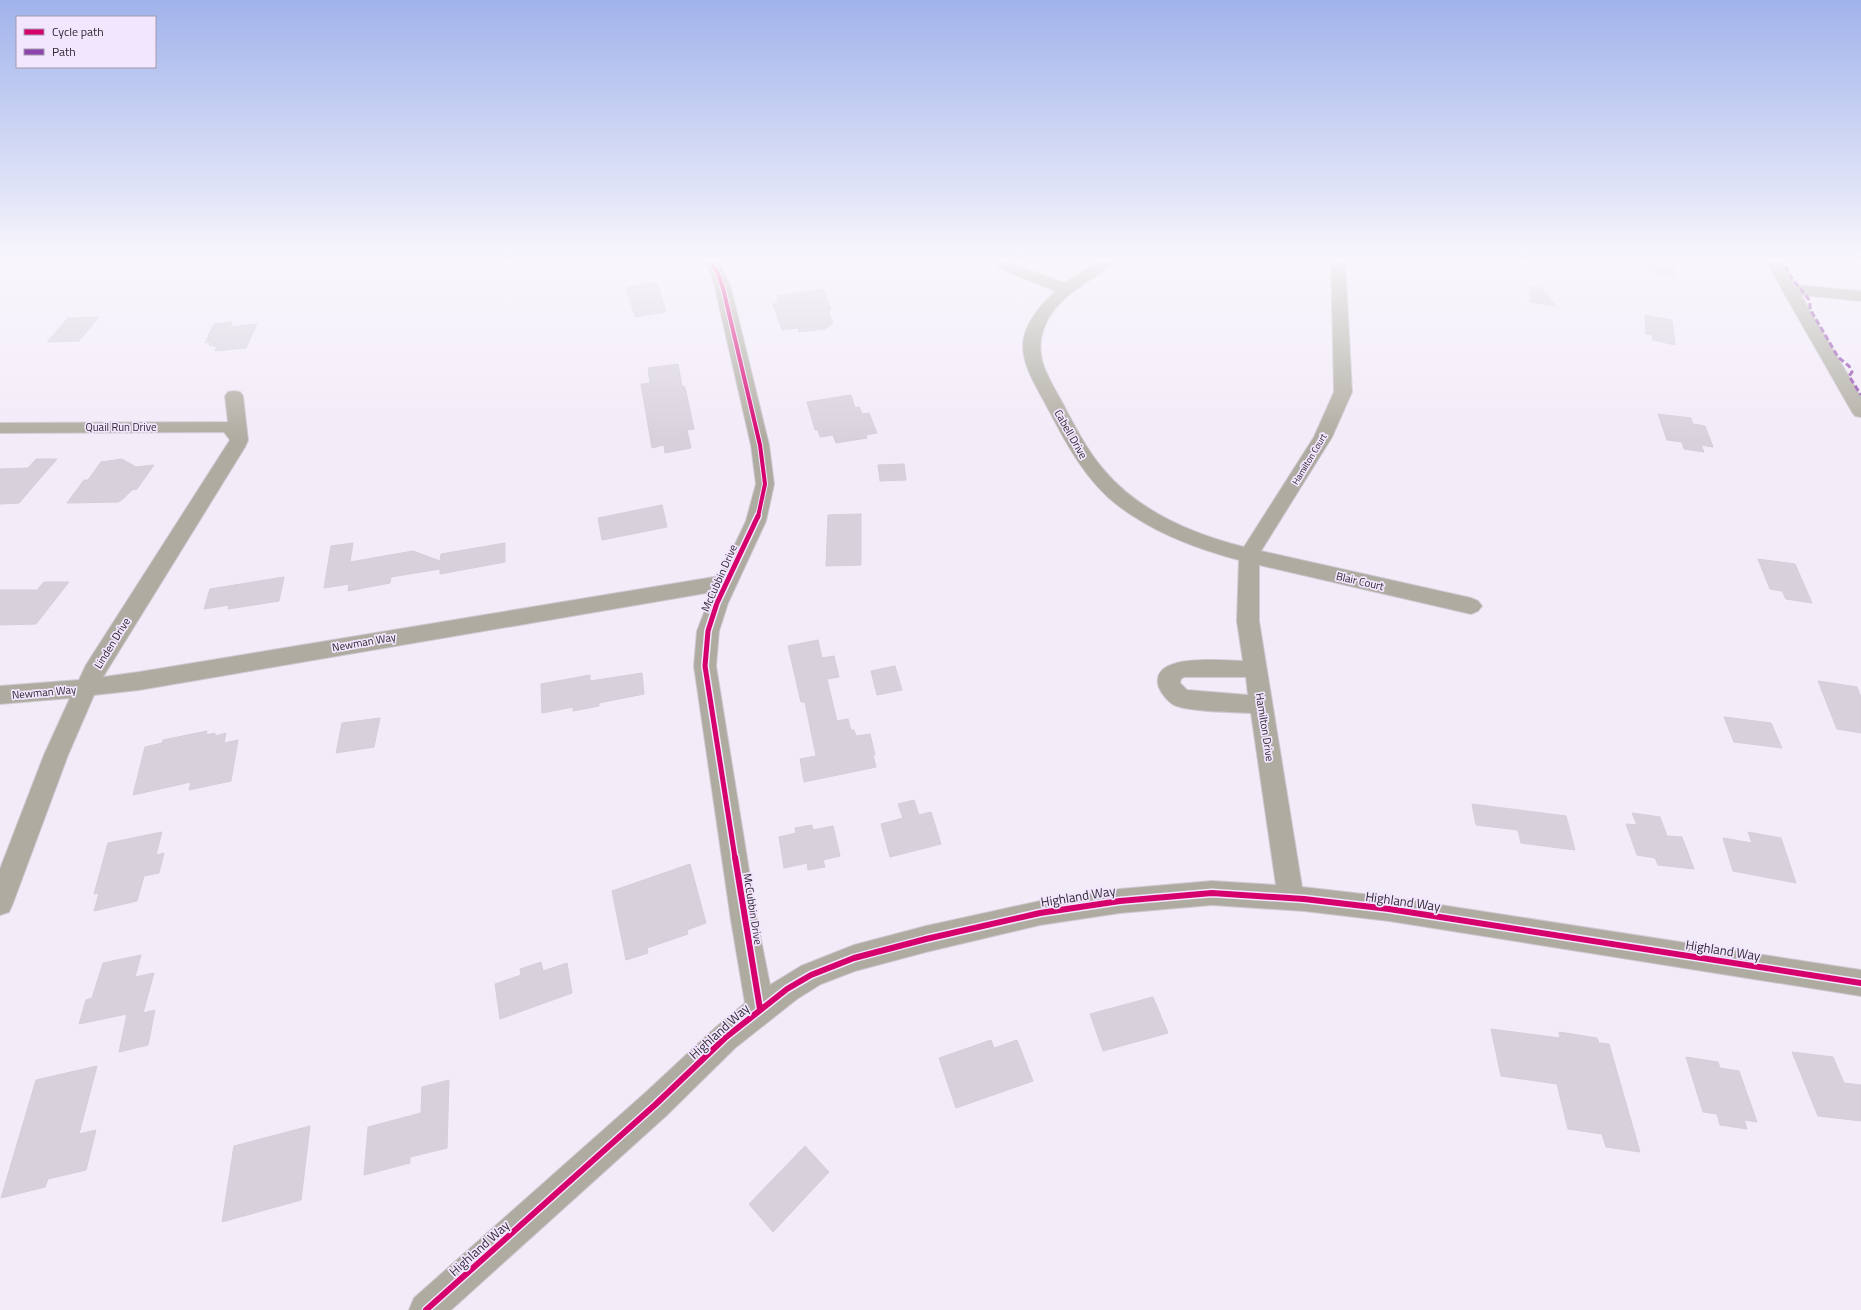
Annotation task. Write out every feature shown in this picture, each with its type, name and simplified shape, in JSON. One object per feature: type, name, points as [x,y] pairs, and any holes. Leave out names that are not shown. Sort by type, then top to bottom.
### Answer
[{"type":"street","name":"McCubbin Drive","points":[[730,319],[760,445],[765,484],[760,510],[718,603],[708,631],[705,666],[744,920],[760,1009]]},
{"type":"street","name":"Cabell Drive","points":[[1040,319],[1035,328],[1030,347],[1035,366],[1078,450],[1104,483],[1140,512],[1163,526],[1196,540],[1249,555]]},
{"type":"street","name":"Hamilton Court","points":[[1249,555],[1323,437],[1343,392],[1340,319]]},
{"type":"street","points":[[1808,319],[1860,409]]},
{"type":"street","name":"Linden Drive","points":[[0,903],[56,755],[85,688],[94,671],[236,447],[238,436],[234,396]]},
{"type":"street","name":"Quail Run Drive","points":[[0,428],[225,427],[232,430],[238,436]]},
{"type":"street","name":"Blair Court","points":[[1249,555],[1471,606]]},
{"type":"street","name":"Hamilton Drive","points":[[1249,555],[1248,621],[1291,898]]},
{"type":"street","name":"Newman Way","points":[[0,695],[29,694],[85,688],[728,582]]},
{"type":"street","points":[[1256,670],[1180,669],[1170,675],[1169,684],[1176,695],[1183,699],[1262,705]]},
{"type":"street","name":"Highland Way","points":[[426,1310],[656,1104],[725,1038],[787,989],[811,975],[854,958],[926,939],[1040,913],[1120,901],[1212,893],[1291,898],[1389,909],[1861,983]]},
{"type":"building","points":[[67,319],[97,319],[79,341],[47,342]]},
{"type":"building","points":[[778,319],[831,319],[833,323],[825,329],[799,332],[798,328],[782,330]]},
{"type":"building","points":[[1645,319],[1672,320],[1675,345],[1653,340],[1652,335],[1646,334]]},
{"type":"building","points":[[232,322],[230,327],[257,324],[246,348],[215,351],[217,347],[209,345],[211,342],[205,343],[214,324]]},
{"type":"building","points":[[678,364],[682,387],[684,386],[686,391],[694,429],[687,430],[691,448],[665,453],[664,445],[652,448],[641,384],[650,383],[648,368]]},
{"type":"building","points":[[851,395],[855,408],[859,407],[862,414],[869,413],[877,433],[866,435],[867,438],[836,443],[833,435],[820,437],[818,430],[815,430],[807,402]]},
{"type":"building","points":[[1658,414],[1691,418],[1693,424],[1705,426],[1713,447],[1701,445],[1704,452],[1684,449],[1682,442],[1667,440]]},
{"type":"building","points":[[36,459],[57,459],[19,503],[0,504],[0,469],[28,468]]},
{"type":"building","points":[[122,459],[136,467],[154,465],[137,489],[132,490],[118,502],[67,503],[84,480],[88,480],[101,462]]},
{"type":"building","points":[[904,464],[906,480],[880,481],[878,465]]},
{"type":"building","points":[[662,505],[667,527],[602,540],[598,518]]},
{"type":"building","points":[[861,514],[861,565],[826,566],[828,515]]},
{"type":"building","points":[[353,543],[350,562],[413,551],[440,561],[441,554],[505,543],[505,562],[440,574],[440,569],[391,577],[390,583],[348,591],[349,584],[324,588],[331,546]]},
{"type":"building","points":[[1758,559],[1795,564],[1812,603],[1786,599],[1782,591],[1770,589]]},
{"type":"building","points":[[284,577],[279,601],[228,609],[229,605],[204,609],[210,589]]},
{"type":"building","points":[[44,582],[69,582],[36,624],[0,625],[0,590],[37,590]]},
{"type":"building","points":[[818,640],[822,658],[834,656],[839,677],[827,679],[837,721],[848,719],[851,730],[854,730],[856,736],[870,734],[876,767],[804,782],[800,759],[816,756],[805,702],[801,702],[788,646]]},
{"type":"building","points":[[895,666],[902,690],[877,695],[871,671]]},
{"type":"building","points":[[642,673],[644,694],[599,703],[599,706],[573,711],[573,707],[542,713],[541,684],[590,675],[590,681]]},
{"type":"building","points":[[1818,681],[1857,687],[1861,697],[1861,733],[1837,729]]},
{"type":"building","points":[[1724,717],[1771,723],[1782,748],[1734,742]]},
{"type":"building","points":[[380,718],[374,747],[336,753],[342,723]]},
{"type":"building","points":[[207,731],[206,735],[215,733],[215,736],[226,733],[224,743],[238,740],[231,781],[189,790],[191,782],[133,795],[145,747],[162,743],[163,740]]},
{"type":"building","points":[[914,800],[919,815],[931,812],[941,844],[890,857],[881,824],[903,818],[898,804]]},
{"type":"building","points":[[1472,804],[1566,816],[1575,850],[1521,843],[1518,830],[1476,825]]},
{"type":"building","points":[[1632,813],[1660,817],[1667,836],[1682,837],[1694,869],[1658,865],[1655,858],[1637,855],[1626,824],[1637,825]]},
{"type":"building","points":[[812,825],[813,830],[833,826],[840,856],[823,860],[825,867],[808,870],[807,863],[784,868],[779,837],[796,833],[795,828]]},
{"type":"building","points":[[162,832],[156,855],[164,853],[159,873],[144,876],[137,901],[94,911],[99,893],[94,894],[108,843]]},
{"type":"building","points":[[1748,832],[1781,838],[1796,883],[1733,871],[1723,838],[1752,843]]},
{"type":"building","points":[[690,864],[706,923],[687,930],[688,934],[647,948],[648,953],[626,960],[612,891]]},
{"type":"building","points":[[141,955],[135,977],[154,973],[143,1013],[155,1010],[148,1045],[119,1052],[127,1014],[79,1024],[86,1000],[92,998],[103,963]]},
{"type":"building","points":[[541,962],[543,971],[567,963],[572,993],[500,1019],[495,984],[521,975],[520,969]]},
{"type":"building","points":[[1153,997],[1168,1033],[1103,1051],[1090,1014]]},
{"type":"building","points":[[1491,1029],[1560,1038],[1559,1032],[1597,1038],[1599,1043],[1609,1044],[1640,1152],[1606,1147],[1602,1134],[1568,1129],[1557,1084],[1501,1076]]},
{"type":"building","points":[[991,1040],[994,1048],[1017,1040],[1033,1081],[956,1108],[939,1058]]},
{"type":"building","points":[[1792,1052],[1833,1057],[1844,1083],[1861,1085],[1861,1121],[1818,1116]]},
{"type":"building","points":[[1686,1057],[1718,1062],[1720,1068],[1739,1071],[1757,1122],[1744,1120],[1747,1129],[1720,1125],[1717,1114],[1703,1112]]},
{"type":"building","points":[[97,1066],[79,1134],[96,1130],[86,1170],[48,1179],[45,1187],[1,1198],[36,1080]]},
{"type":"building","points":[[449,1080],[447,1148],[410,1157],[410,1163],[364,1175],[368,1127],[421,1113],[422,1087]]},
{"type":"building","points":[[310,1126],[301,1200],[222,1222],[234,1146]]},
{"type":"building","points":[[805,1146],[829,1172],[773,1232],[749,1204]]},
{"type":"marked path","points":[[1816,319],[1838,357],[1849,366],[1852,372],[1849,376],[1861,395]]},
{"type":"cycle path","points":[[730,319],[760,445],[765,484],[760,510],[756,521],[717,603],[708,631],[705,666],[744,920],[760,1009]]},
{"type":"cycle path","points":[[426,1310],[656,1104],[725,1038],[787,989],[811,975],[854,958],[926,939],[1040,913],[1120,901],[1212,893],[1304,899],[1389,909],[1861,983]]}]
